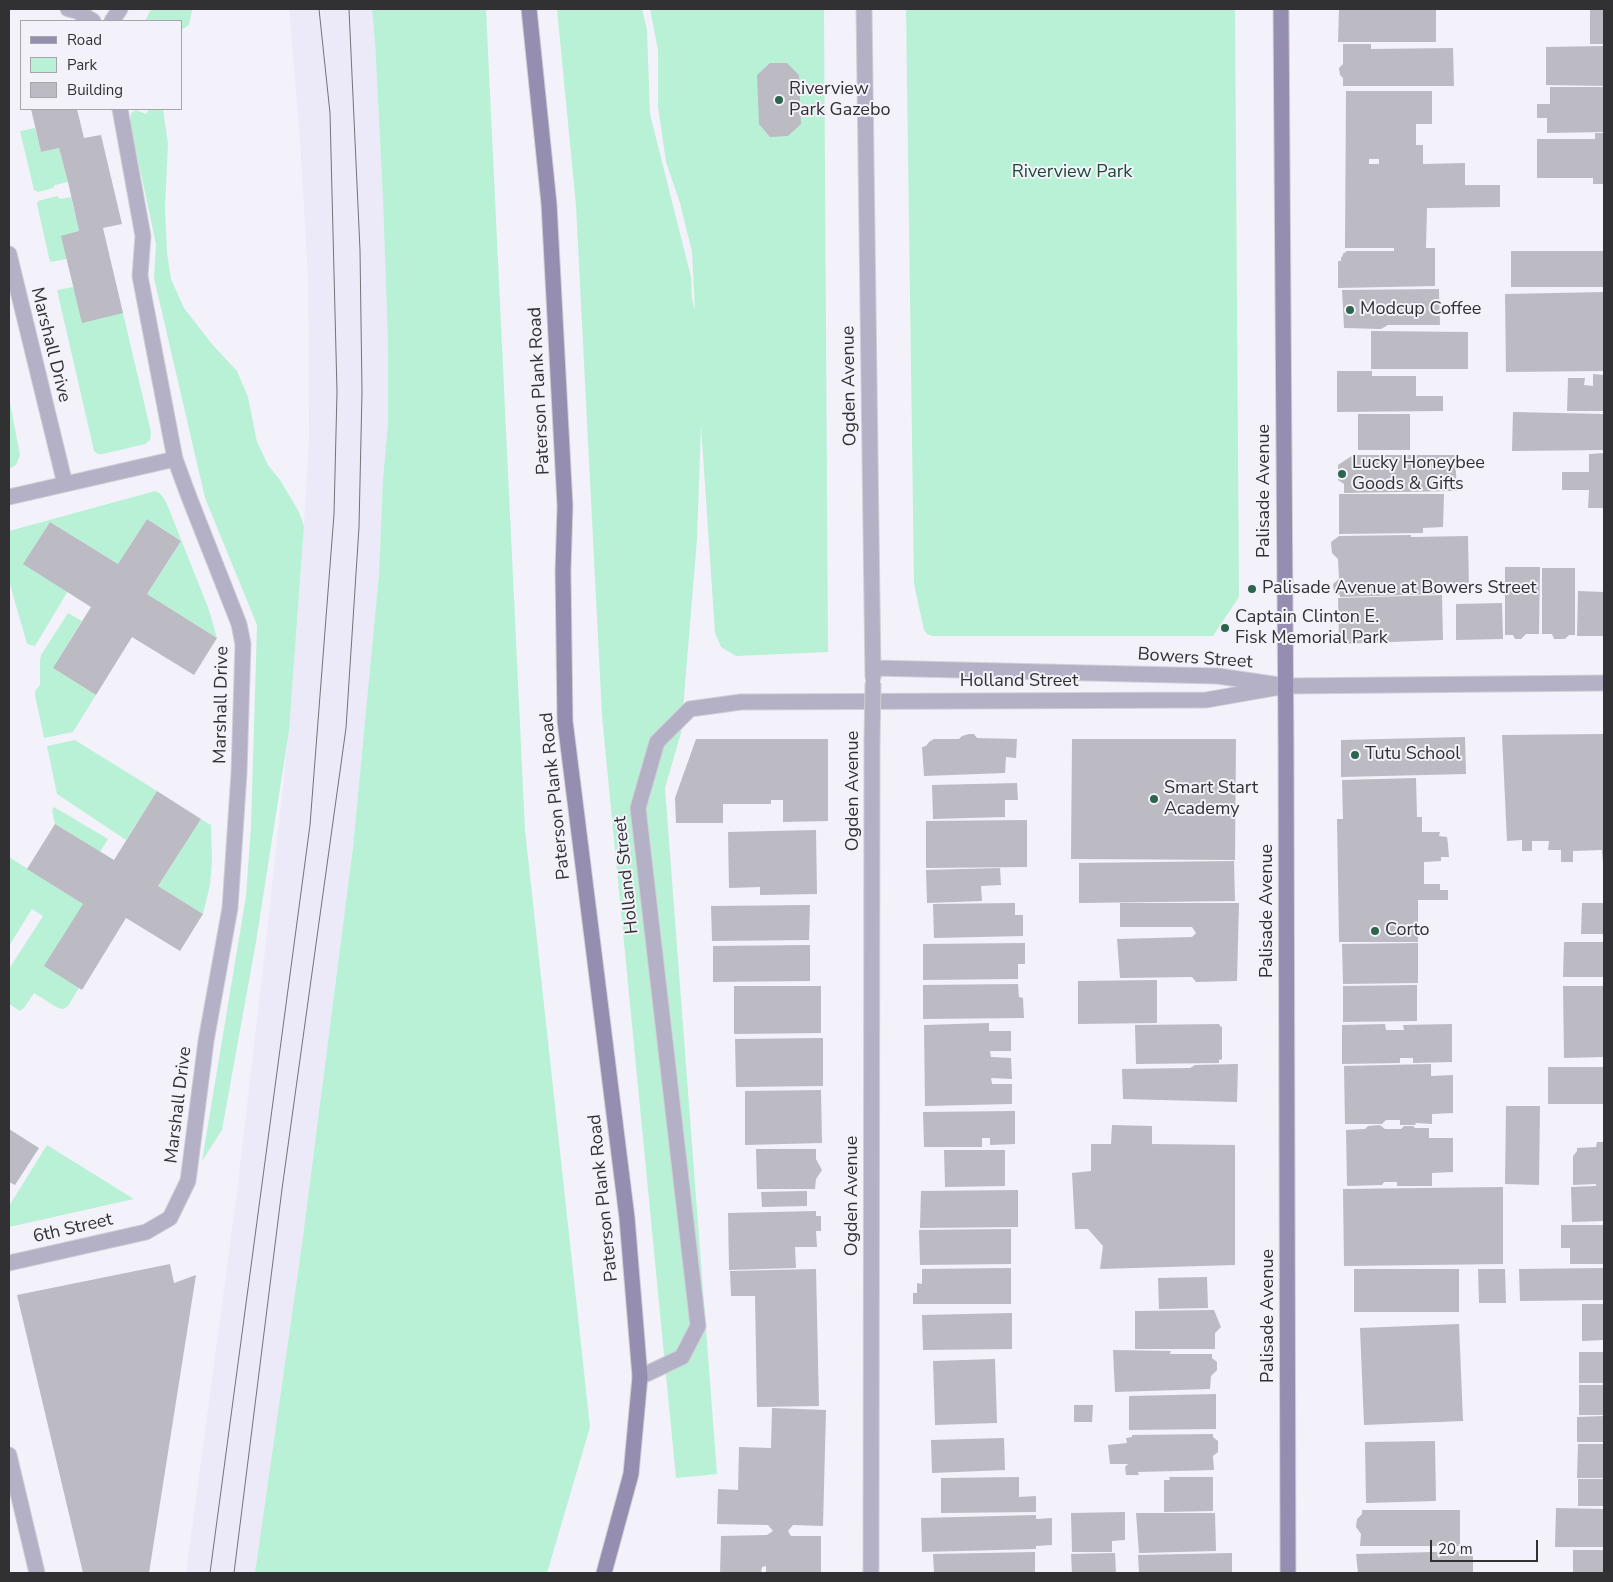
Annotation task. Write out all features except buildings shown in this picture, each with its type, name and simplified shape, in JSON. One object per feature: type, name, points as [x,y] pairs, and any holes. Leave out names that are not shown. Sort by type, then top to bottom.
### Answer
[{"type":"main road","name":"Paterson Plank Road","points":[[530,9],[549,204],[565,506],[563,571],[565,721],[627,1218],[640,1377],[631,1474],[604,1573]]},
{"type":"main road","name":"Palisade Avenue","points":[[1282,9],[1288,1573]]},
{"type":"street","points":[[68,9],[77,11],[91,20]]},
{"type":"street","points":[[113,20],[120,9]]},
{"type":"street","name":"Ogden Avenue","points":[[864,9],[873,676],[871,1573]]},
{"type":"street","name":"Marshall Drive","points":[[120,110],[143,236],[140,276],[176,459],[189,498],[239,624],[243,644],[239,773],[230,908],[206,1041],[188,1181],[170,1218],[146,1232]]},
{"type":"street","name":"Marshall Drive","points":[[9,254],[65,484]]},
{"type":"street","points":[[9,497],[176,459]]},
{"type":"street","name":"Bowers Street","points":[[873,676],[1218,676],[1286,686],[1604,683]]},
{"type":"street","name":"Holland Street","points":[[640,1377],[682,1357],[698,1326],[638,808],[657,742],[690,709],[741,702],[1206,700],[1286,686]]},
{"type":"street","name":"6th Street","points":[[9,1263],[146,1232]]},
{"type":"street","points":[[9,1455],[37,1573]]},
{"type":"shaded area","points":[[289,9],[372,9],[383,199],[388,345],[388,423],[383,479],[379,574],[353,847],[302,1244],[255,1573],[186,1573],[237,1192],[264,959],[289,731],[301,571],[309,440],[308,276],[300,141]]},
{"type":"green space","points":[[151,9],[192,9],[189,25],[182,29],[182,20],[146,20]]},
{"type":"green space","points":[[372,9],[486,9],[525,830],[590,1427],[547,1573],[255,1573],[302,1244],[353,847],[379,574],[383,479],[388,423],[388,345],[383,199]]},
{"type":"green space","points":[[557,9],[642,9],[647,30],[650,114],[691,277],[692,299],[695,310],[692,252],[680,203],[666,162],[658,107],[658,50],[650,9],[824,9],[828,652],[736,656],[721,647],[715,633],[701,426],[697,539],[681,733],[665,788],[717,1474],[676,1478],[602,716],[576,206]]},
{"type":"green space","name":"Riverview Park","points":[[906,9],[1235,9],[1239,597],[1213,636],[932,636],[924,630],[914,584]]},
{"type":"green space","points":[[136,110],[146,114],[148,110],[163,110],[168,144],[165,209],[167,253],[171,279],[184,308],[212,344],[237,371],[248,397],[257,442],[268,465],[280,480],[299,512],[304,526],[289,731],[256,942],[222,1130],[202,1161],[246,896],[251,826],[257,625],[205,498],[154,278],[156,244],[130,123],[131,113]]},
{"type":"green space","points":[[35,128],[41,152],[59,148],[68,182],[38,192],[34,190],[20,131]]},
{"type":"green space","points":[[57,196],[60,199],[71,197],[79,231],[67,259],[50,262],[37,204],[38,201]]},
{"type":"green space","points":[[73,287],[123,313],[151,432],[150,440],[145,444],[103,454],[98,454],[94,451],[57,290]]},
{"type":"green space","points":[[9,398],[20,455],[16,465],[9,469]]},
{"type":"green space","points":[[155,491],[163,497],[167,504],[209,610],[217,638],[147,594],[181,541],[147,519],[118,564],[50,522],[24,563],[68,591],[35,646],[27,644],[9,581],[9,531]]},
{"type":"green space","points":[[68,613],[82,621],[53,668],[96,695],[73,732],[44,738],[35,695],[35,691],[40,685],[40,660],[41,655]]},
{"type":"green space","points":[[75,740],[157,791],[126,840],[57,794],[47,746]]},
{"type":"green space","points":[[54,807],[108,839],[100,852],[55,824],[52,810]]},
{"type":"green space","points":[[201,819],[211,825],[212,861],[210,885],[203,914],[158,886]]},
{"type":"green space","points":[[9,857],[83,904],[79,988],[68,1006],[63,1009],[58,1008],[34,993],[20,1011],[9,1004],[9,969],[43,916],[32,909],[9,946]]},
{"type":"green space","points":[[47,1145],[134,1199],[9,1227],[9,1206]]},
{"type":"tram line","points":[[210,1573],[310,825],[334,514],[337,392],[330,113],[319,9]]},
{"type":"tram line","points":[[234,1573],[282,1189],[346,728],[359,527],[362,392],[360,250],[349,9]]},
{"type":"place","name":"Riverview Park Gazebo","points":[[779,100]]},
{"type":"place","name":"Modcup Coffee","points":[[1350,310]]},
{"type":"place","name":"Lucky Honeybee Goods & Gifts","points":[[1342,474]]},
{"type":"place","name":"Palisade Avenue at Bowers Street","points":[[1252,589]]},
{"type":"place","name":"Captain Clinton E. Fisk Memorial Park","points":[[1225,628]]},
{"type":"place","name":"Tutu School","points":[[1355,755]]},
{"type":"place","name":"Smart Start Academy","points":[[1154,799]]},
{"type":"place","name":"Corto","points":[[1375,931]]}]
